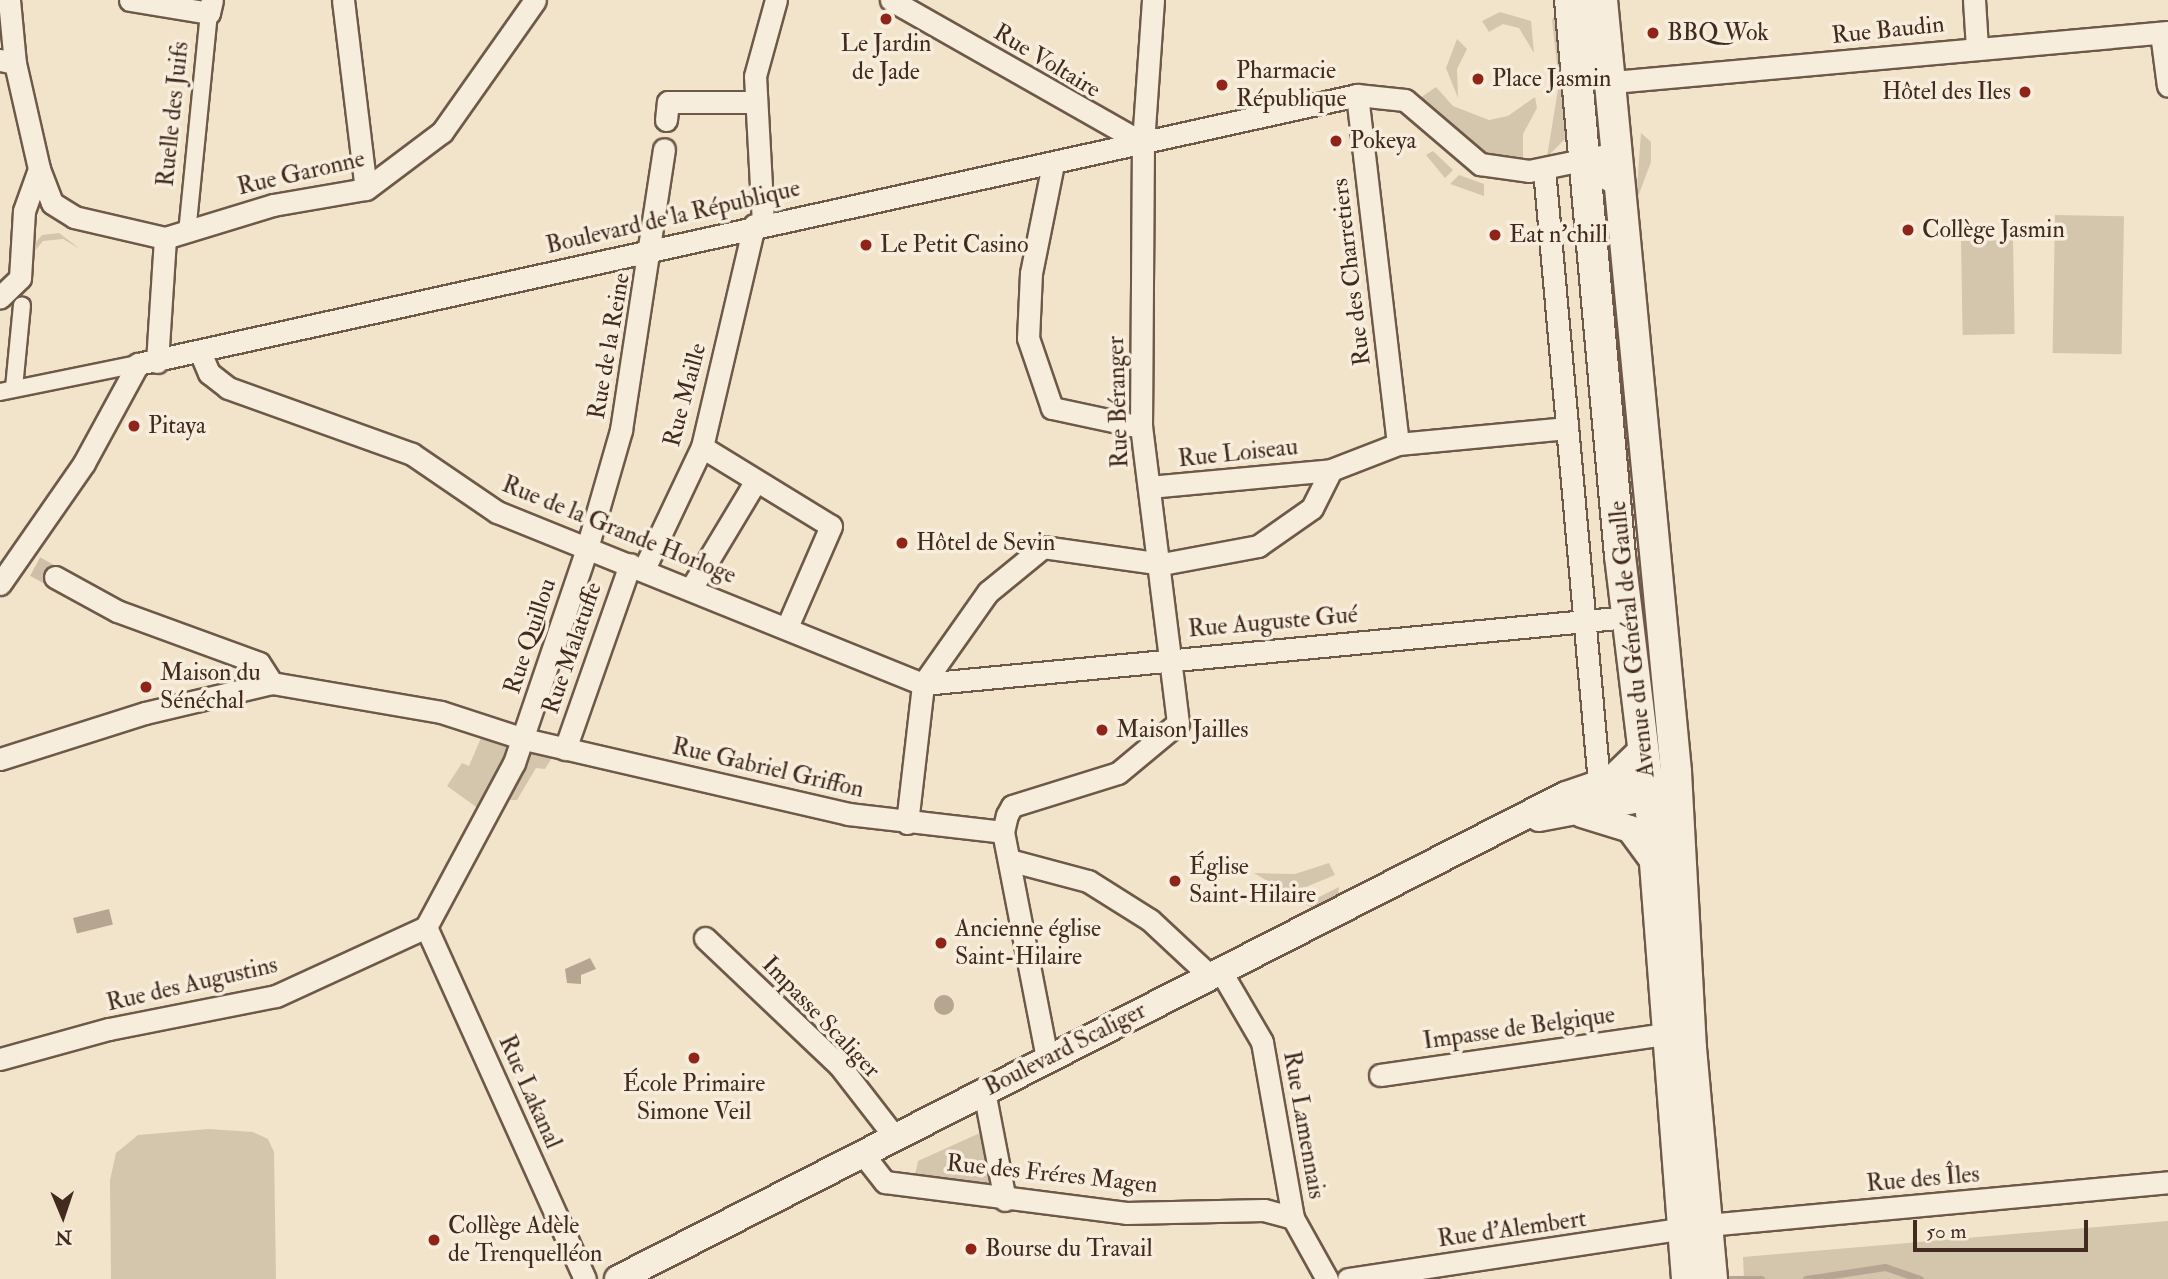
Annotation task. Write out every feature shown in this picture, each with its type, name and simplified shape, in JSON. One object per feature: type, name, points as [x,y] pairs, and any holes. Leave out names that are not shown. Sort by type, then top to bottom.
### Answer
[{"type":"main road","name":"Avenue du Général de Gaulle","points":[[1570,0],[1628,617],[1643,752],[1658,784],[1668,864],[1702,1233],[1687,1279]]},
{"type":"main road","points":[[1602,0],[1613,82],[1641,386],[1658,784]]},
{"type":"main road","points":[[1607,780],[1643,752]]},
{"type":"main road","name":"Avenue du Général de Gaulle","points":[[1668,864],[1666,1034],[1712,1279]]},
{"type":"street","points":[[9,0],[7,62],[52,203],[74,217],[164,239],[147,363],[84,463],[14,566]]},
{"type":"street","points":[[130,0],[211,7]]},
{"type":"street","points":[[343,0],[366,189]]},
{"type":"street","name":"Rue Garonne","points":[[164,239],[273,205],[366,189],[442,132],[536,0]]},
{"type":"street","name":"Rue Maille","points":[[637,566],[702,447],[758,224],[755,76],[776,0]]},
{"type":"street","name":"Rue Voltaire","points":[[891,0],[1143,143]]},
{"type":"street","name":"Rue Béranger","points":[[1003,832],[1012,806],[1118,773],[1178,723],[1174,657],[1163,564],[1140,427],[1143,143],[1153,0]]},
{"type":"street","points":[[1578,0],[1594,74],[1613,82]]},
{"type":"street","points":[[1974,0],[1977,48]]},
{"type":"street","name":"Ruelle des Juifs","points":[[187,233],[211,7]]},
{"type":"street","points":[[2165,33],[2168,86]]},
{"type":"street","name":"Rue Baudin","points":[[1613,82],[2165,33]]},
{"type":"street","points":[[1357,95],[1405,100],[1480,164],[1544,169],[1606,155],[1618,293],[1634,325]]},
{"type":"street","name":"Boulevard de la République","points":[[6,393],[200,352],[758,224],[1053,164],[1357,95]]},
{"type":"street","name":"Rue des Charretiers","points":[[1357,95],[1398,443]]},
{"type":"street","points":[[666,120],[668,102],[756,102]]},
{"type":"street","name":"Rue de la Reine","points":[[587,548],[621,430],[652,248],[664,149]]},
{"type":"street","points":[[1053,164],[1031,273],[1028,338],[1052,408],[1140,427]]},
{"type":"street","points":[[6,393],[22,305],[20,278],[24,211],[39,169]]},
{"type":"street","points":[[1544,169],[1585,620],[1607,780],[1658,784]]},
{"type":"street","points":[[0,297],[20,278]]},
{"type":"street","name":"Rue de la Grande Horloge","points":[[200,352],[209,373],[228,388],[412,454],[497,512],[692,587],[923,684]]},
{"type":"street","name":"Rue Loiseau","points":[[1149,487],[1331,470],[1398,443],[1567,428]]},
{"type":"street","points":[[702,447],[748,472],[754,484],[831,526],[787,627]]},
{"type":"street","points":[[907,823],[923,684],[988,592],[1043,547],[1163,564],[1258,545],[1312,508],[1331,470]]},
{"type":"street","points":[[692,587],[754,484]]},
{"type":"street","name":"Rue Quillou","points":[[524,739],[587,548]]},
{"type":"street","name":"Rue Malatuffe","points":[[565,749],[637,566]]},
{"type":"street","points":[[0,759],[145,713],[272,683],[259,663],[117,611],[55,577]]},
{"type":"street","name":"Rue Auguste Gué","points":[[923,684],[1174,657],[1628,617]]},
{"type":"street","name":"Rue Gabriel Griffon","points":[[272,683],[441,712],[524,739],[565,749],[907,823],[1003,832]]},
{"type":"street","points":[[426,927],[524,739]]},
{"type":"street","name":"Boulevard Scaliger","points":[[618,1279],[1215,972],[1513,822],[1607,780]]},
{"type":"street","name":"Boulevard Scaliger","points":[[1513,822],[1570,812],[1658,784]]},
{"type":"street","points":[[1570,812],[1630,829],[1668,864]]},
{"type":"street","points":[[1003,832],[1047,1058]]},
{"type":"street","name":"Rue Lamennais","points":[[1009,860],[1088,881],[1150,920],[1215,972],[1272,1072],[1293,1217]]},
{"type":"street","name":"Rue des Augustins","points":[[0,1059],[108,1029],[276,996],[426,927]]},
{"type":"street","name":"Rue Lakanal","points":[[426,927],[585,1279]]},
{"type":"street","name":"Impasse Scaliger","points":[[705,939],[839,1065],[894,1136]]},
{"type":"street","name":"Impasse de Belgique","points":[[1380,1075],[1666,1034]]},
{"type":"street","points":[[984,1091],[1004,1199]]},
{"type":"street","name":"Rue des Fréres Magen","points":[[862,1153],[885,1182],[1126,1213],[1264,1210],[1293,1217]]},
{"type":"street","name":"Rue des Îles","points":[[1702,1233],[2168,1182]]},
{"type":"street","points":[[1293,1217],[1327,1279]]},
{"type":"street","name":"Rue d'Alembert","points":[[1348,1279],[1702,1233]]},
{"type":"shaded area","points":[[1559,8],[1568,136],[1547,157],[1559,83],[1552,20]]},
{"type":"shaded area","points":[[1500,12],[1531,21],[1534,53],[1519,28],[1503,24],[1489,32],[1482,21]]},
{"type":"shaded area","points":[[1457,39],[1467,49],[1457,69],[1458,98],[1446,68]]},
{"type":"shaded area","points":[[1436,87],[1453,106],[1489,120],[1508,116],[1535,97],[1537,108],[1523,134],[1523,163],[1478,152],[1446,125],[1420,98]]},
{"type":"shaded area","points":[[1641,133],[1651,142],[1651,162],[1636,202]]},
{"type":"shaded area","points":[[1433,151],[1453,170],[1445,178],[1426,155]]},
{"type":"shaded area","points":[[1459,175],[1484,184],[1484,196],[1450,184]]},
{"type":"shaded area","points":[[2055,215],[2124,216],[2122,354],[2053,353]]},
{"type":"shaded area","points":[[59,233],[80,249],[63,239],[43,241],[34,252],[34,276],[30,249],[42,235]]},
{"type":"shaded area","points":[[2013,240],[2015,334],[1963,335],[1961,241]]},
{"type":"shaded area","points":[[481,738],[511,747],[479,809],[447,786],[462,763],[469,766]]},
{"type":"shaded area","points":[[531,752],[555,753],[545,769],[536,768],[517,800],[505,800],[522,756]]},
{"type":"shaded area","points":[[1329,863],[1335,875],[1289,894],[1254,873],[1295,874]]},
{"type":"shaded area","points":[[1339,887],[1338,898],[1318,911],[1305,904]]},
{"type":"shaded area","points":[[109,909],[113,925],[77,933],[73,918]]},
{"type":"shaded area","points":[[590,958],[596,969],[581,975],[581,984],[567,983],[565,969]]},
{"type":"shaded area","points":[[940,995],[948,995],[954,1005],[948,1015],[940,1015],[934,1009],[934,1001]]},
{"type":"shaded area","points":[[209,1129],[253,1132],[268,1139],[274,1152],[276,1279],[111,1279],[110,1180],[116,1153],[138,1135]]},
{"type":"shaded area","points":[[982,1132],[991,1186],[915,1175],[918,1161]]},
{"type":"shaded area","points":[[2168,1221],[2168,1279],[1744,1279],[1743,1257]]},
{"type":"waterway","points":[[1806,1279],[1885,1267],[1920,1279]]},
{"type":"waterway","points":[[1727,1279],[1761,1279]]},
{"type":"tunnel","points":[[35,566],[55,577]]},
{"type":"place","name":"Le Jardin de Jade","points":[[886,19]]},
{"type":"place","name":"BBQ Wok","points":[[1653,33]]},
{"type":"place","name":"Place Jasmin","points":[[1478,79]]},
{"type":"place","name":"Pharmacie République","points":[[1222,85]]},
{"type":"place","name":"Hôtel des Iles","points":[[2025,92]]},
{"type":"place","name":"Pokeya","points":[[1336,141]]},
{"type":"place","name":"Collège Jasmin","points":[[1908,230]]},
{"type":"place","name":"Eat n'chill","points":[[1495,235]]},
{"type":"place","name":"Le Petit Casino","points":[[866,245]]},
{"type":"place","name":"Pitaya","points":[[134,426]]},
{"type":"place","name":"Hôtel de Sevin","points":[[902,543]]},
{"type":"place","name":"Maison du Sénéchal","points":[[146,687]]},
{"type":"place","name":"Maison Jailles","points":[[1102,730]]},
{"type":"place","name":"Église Saint-Hilaire","points":[[1175,881]]},
{"type":"place","name":"Ancienne église Saint-Hilaire","points":[[941,943]]},
{"type":"place","name":"École Primaire Simone Veil","points":[[694,1058]]},
{"type":"place","name":"Collège Adèle de Trenquelléon","points":[[434,1240]]},
{"type":"place","name":"Bourse du Travail","points":[[971,1249]]}]
